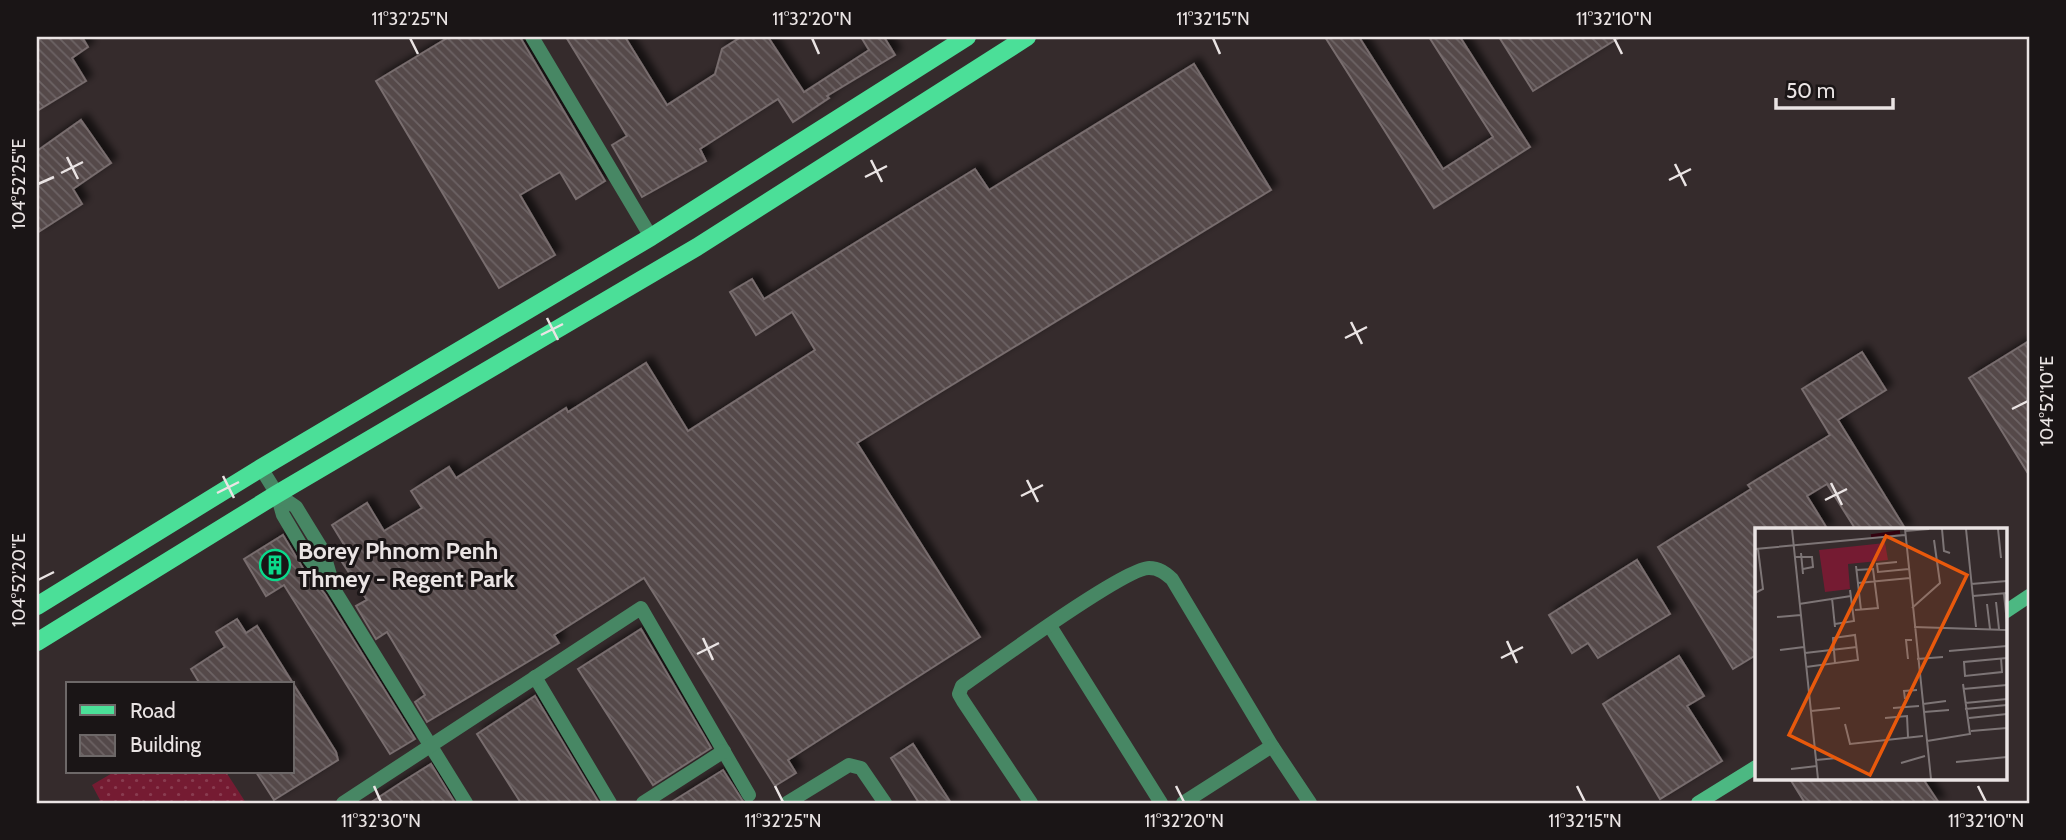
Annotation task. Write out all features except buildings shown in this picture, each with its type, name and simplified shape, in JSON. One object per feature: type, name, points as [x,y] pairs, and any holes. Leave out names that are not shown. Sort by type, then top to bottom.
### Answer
[{"type":"main road","points":[[37,606],[261,468],[651,237],[967,37]]},
{"type":"main road","points":[[37,642],[277,494],[697,247],[1027,37]]},
{"type":"street","points":[[532,37],[651,237]]},
{"type":"street","points":[[261,468],[277,494],[283,515],[309,559],[333,588],[466,803]]},
{"type":"street","points":[[1031,803],[959,694],[962,686],[1109,586],[1147,568],[1161,570],[1172,579],[1272,746],[1310,803]]},
{"type":"street","points":[[2007,611],[2029,596]]},
{"type":"street","points":[[343,803],[641,608],[749,795]]},
{"type":"street","points":[[1050,626],[1161,803]]},
{"type":"street","points":[[535,677],[610,803]]},
{"type":"street","points":[[1183,803],[1272,746]]},
{"type":"street","points":[[643,803],[724,751]]},
{"type":"street","points":[[787,803],[849,765],[856,765],[861,768],[885,803]]},
{"type":"street","points":[[1698,803],[1755,768]]},
{"type":"shaded area","points":[[111,774],[227,774],[246,803],[96,803],[100,800],[92,785]]},
{"type":"place","name":"Borey Phnom Penh Thmey - Regent Park","points":[[275,565]]}]
